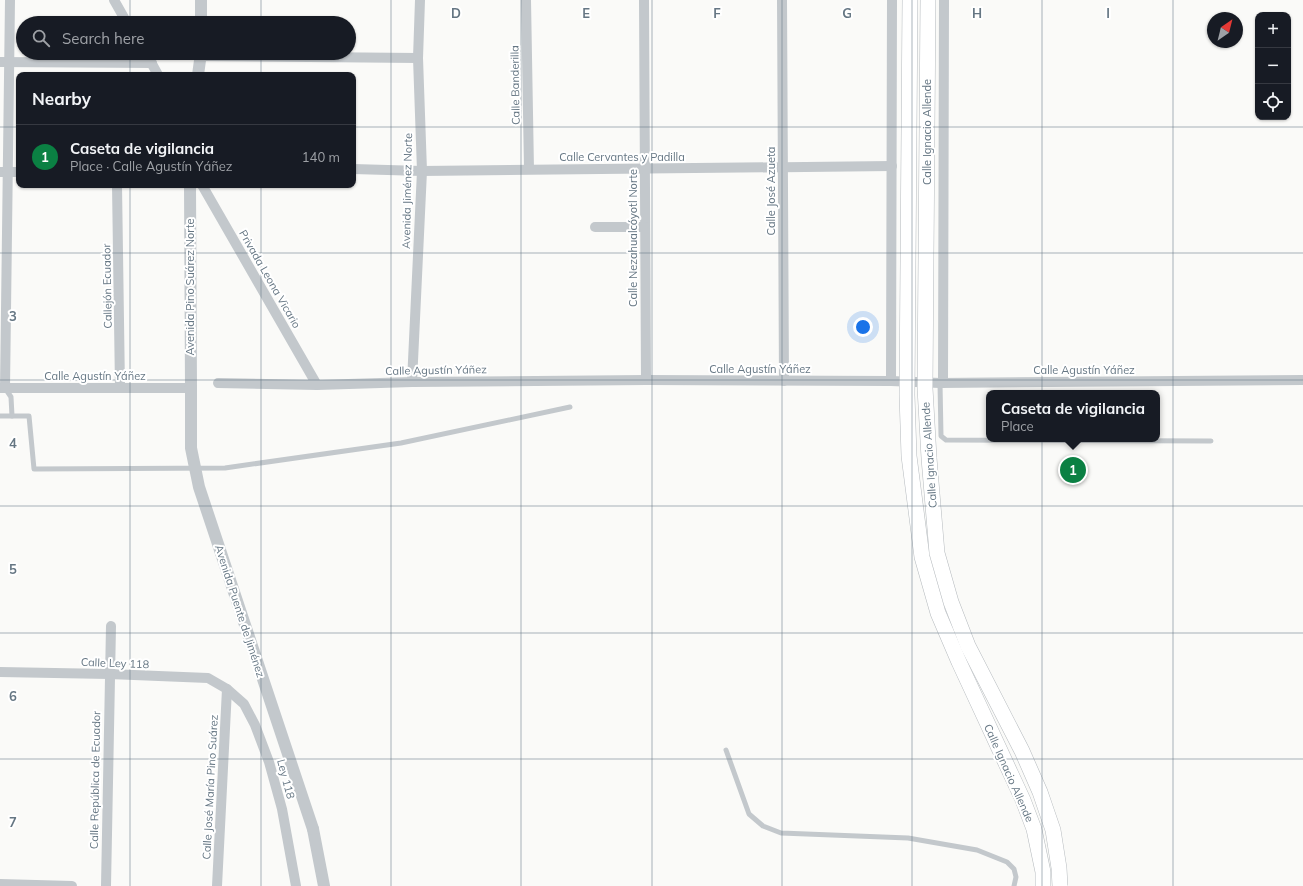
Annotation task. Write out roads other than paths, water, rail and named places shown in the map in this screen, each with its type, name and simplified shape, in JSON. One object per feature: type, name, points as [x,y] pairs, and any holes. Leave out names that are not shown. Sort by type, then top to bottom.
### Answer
[{"type":"main road","name":"Calle Ignacio Allende","points":[[910,0],[907,395],[909,456],[922,557],[938,613],[1023,800],[1034,830],[1043,872],[1043,886]]},
{"type":"main road","name":"Calle Ignacio Allende","points":[[928,0],[925,388],[937,553],[951,602],[968,646],[1022,751],[1040,792],[1053,830],[1059,868],[1060,886]]},
{"type":"street","points":[[2,388],[4,62],[10,0]]},
{"type":"street","points":[[114,0],[123,16]]},
{"type":"street","points":[[201,0],[201,16]]},
{"type":"street","name":"Avenida Jiménez Norte","points":[[412,382],[422,171],[418,58],[420,0]]},
{"type":"street","name":"Calle Banderilla","points":[[526,0],[528,169]]},
{"type":"street","name":"Calle Nezahualcóyotl Norte","points":[[644,0],[646,380]]},
{"type":"street","name":"Calle José Azueta","points":[[782,0],[784,381]]},
{"type":"street","points":[[891,380],[892,0]]},
{"type":"street","name":"Calle Ignacio Allende","points":[[942,383],[944,0]]},
{"type":"street","points":[[356,57],[418,58]]},
{"type":"street","points":[[150,60],[156,72]]},
{"type":"street","points":[[198,72],[200,60]]},
{"type":"street","points":[[4,62],[152,63]]},
{"type":"street","name":"Calle Cervantes y Padilla","points":[[356,169],[422,171],[892,166]]},
{"type":"street","points":[[4,172],[16,172]]},
{"type":"street","name":"Callejón Ecuador","points":[[117,188],[120,388]]},
{"type":"street","name":"Avenida Pino Suárez Norte","points":[[190,188],[191,388]]},
{"type":"street","name":"Privada Leona Vicario","points":[[204,188],[317,385]]},
{"type":"street","points":[[595,227],[645,226]]},
{"type":"street","name":"Calle Agustín Yáñez","points":[[218,383],[317,385],[412,382],[646,380],[891,380],[942,383],[1303,380]]},
{"type":"street","name":"Calle Agustín Yáñez","points":[[2,388],[191,388]]},
{"type":"street","name":"Avenida Puente de Jiménez","points":[[191,388],[191,448],[199,487],[313,829],[324,886]]},
{"type":"street","name":"Calle República de Ecuador","points":[[106,886],[111,626]]},
{"type":"street","name":"Calle Ley 118","points":[[0,672],[208,678],[227,689]]},
{"type":"street","name":"Calle José María Pino Suárez","points":[[217,886],[227,689]]},
{"type":"street","name":"Ley 118","points":[[227,689],[244,704],[255,725],[269,762],[282,809],[296,886]]},
{"type":"street","points":[[0,884],[72,886]]},
{"type":"lane","points":[[942,383],[941,436],[946,440],[986,440]]},
{"type":"lane","points":[[2,388],[11,397],[12,416]]},
{"type":"lane","points":[[0,416],[29,416],[34,469],[225,468],[401,443],[570,407]]},
{"type":"lane","points":[[1160,441],[1211,441]]},
{"type":"lane","points":[[726,750],[748,814],[763,826],[781,833],[908,838],[977,850],[1008,862],[1014,869],[1016,877],[1014,886]]},
{"type":"place","name":"Caseta de vigilancia","points":[[1073,470]]}]
